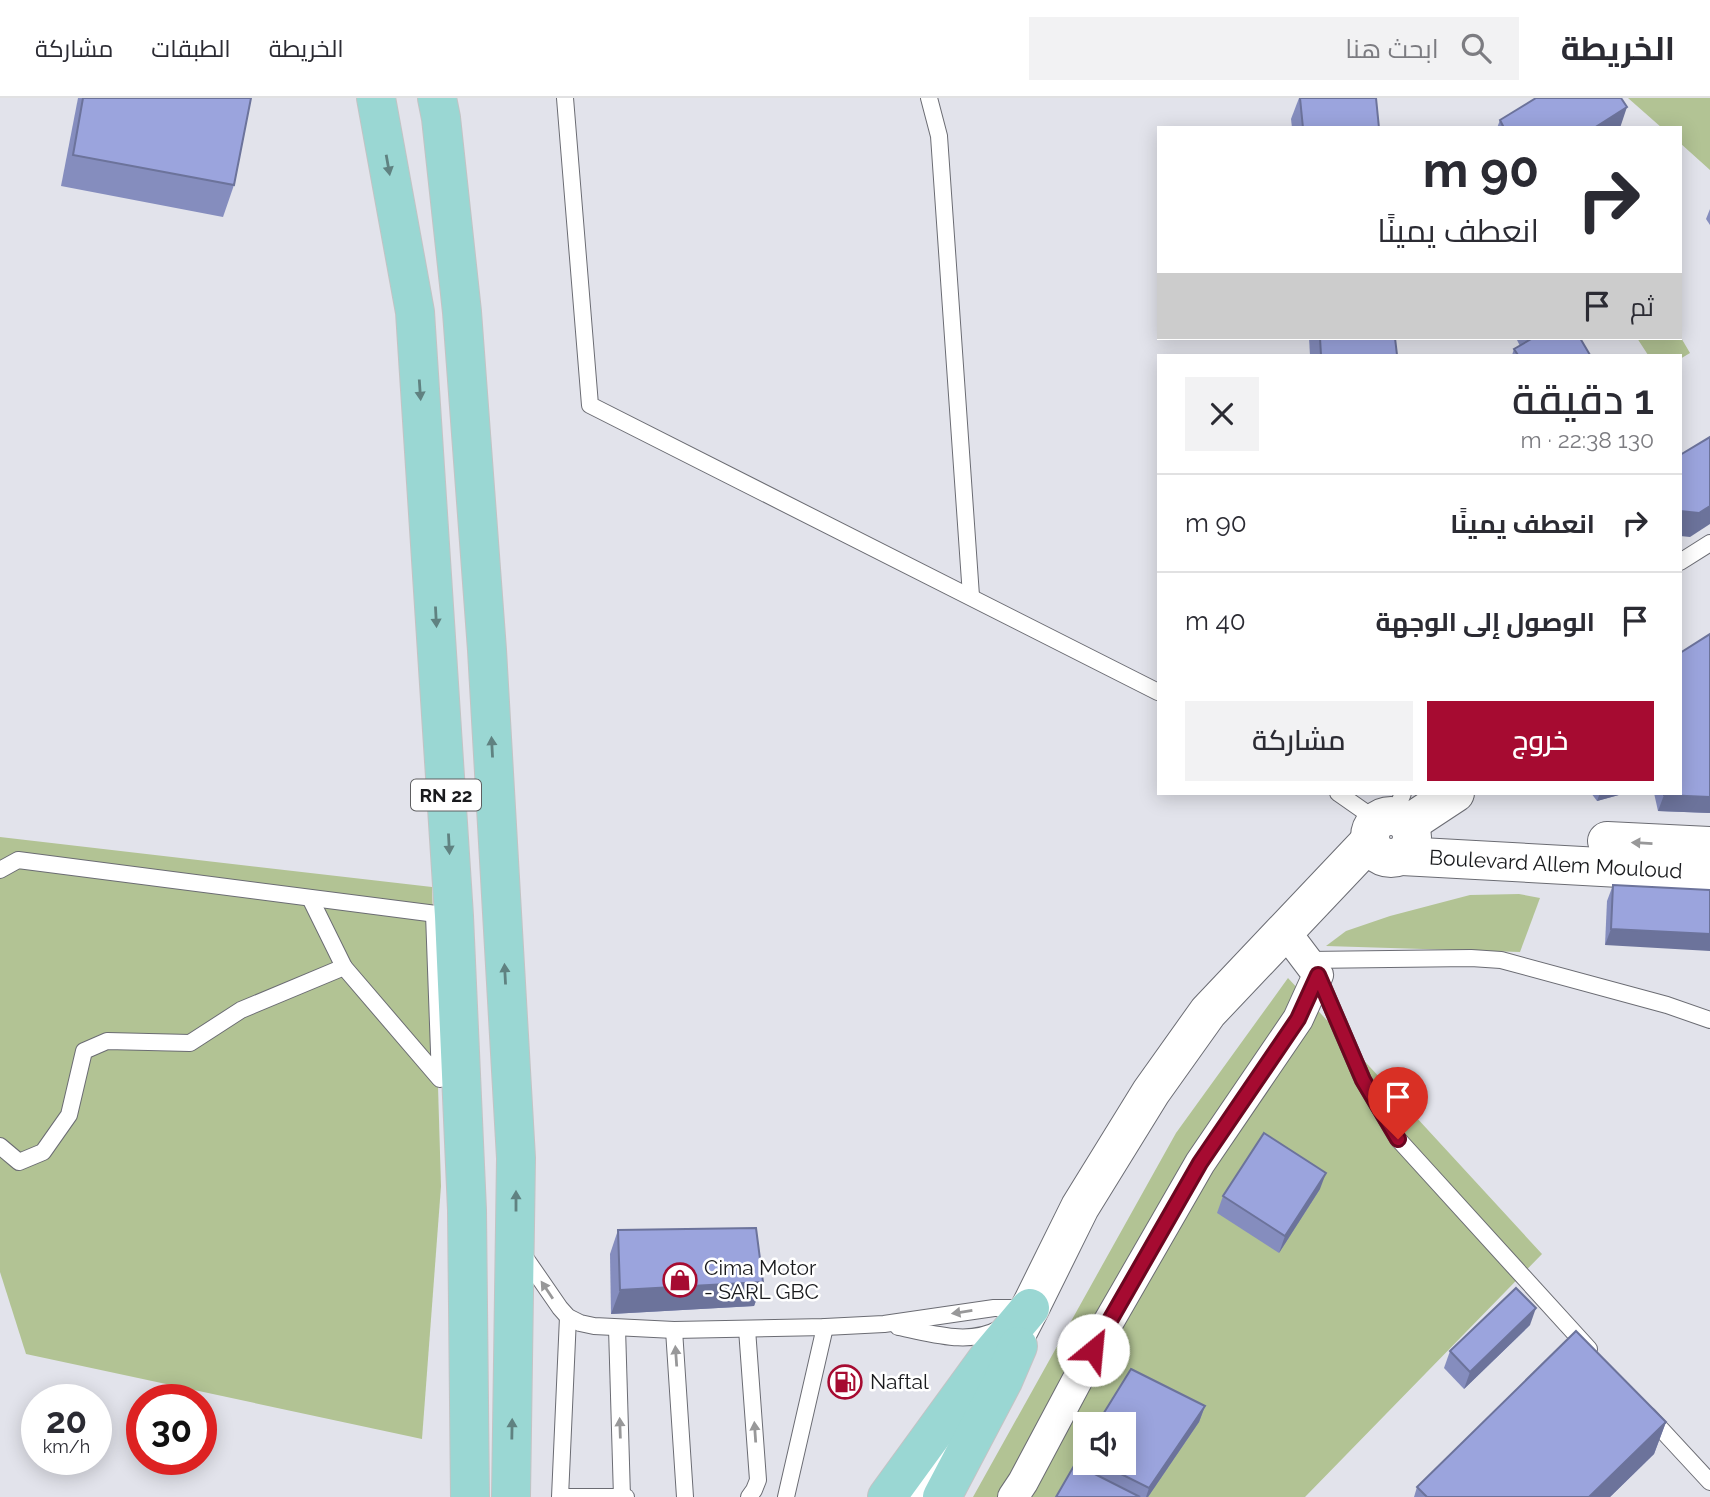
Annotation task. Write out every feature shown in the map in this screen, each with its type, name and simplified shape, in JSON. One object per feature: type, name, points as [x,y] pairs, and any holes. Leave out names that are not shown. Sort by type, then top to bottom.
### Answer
[{"type":"main road","name":"RN 22","points":[[376,98],[415,312],[444,915],[467,1210],[470,1497]]},
{"type":"main road","name":"RN 22","points":[[437,98],[463,312],[487,650],[516,1158],[511,1497]]},
{"type":"main road","points":[[918,1497],[1030,1308],[1080,1207],[1152,1092],[1208,1012],[1284,930],[1394,830],[1452,795]]},
{"type":"main road","name":"Boulevard Allem Mouloud","points":[[1394,830],[1710,846]]},
{"type":"main road","name":"Boulevard Allem Mouloud","points":[[1394,830],[1710,873]]},
{"type":"main road","points":[[887,1497],[973,1353],[1030,1308]]},
{"type":"main road","points":[[942,1497],[1009,1370],[1030,1308]]},
{"type":"street","points":[[1013,1497],[1105,1328],[1200,1163],[1298,1019],[1313,967],[1284,930]]},
{"type":"lane","points":[[565,98],[590,405],[1157,691]]},
{"type":"lane","points":[[929,98],[939,136],[971,596]]},
{"type":"lane","points":[[1682,561],[1710,543]]},
{"type":"lane","points":[[1341,795],[1394,830]]},
{"type":"lane","points":[[0,870],[18,860],[444,915],[440,1079],[344,967],[310,898]]},
{"type":"lane","points":[[1600,1361],[1398,1139],[1363,1080],[1313,967],[1471,958],[1502,960],[1667,1005],[1710,1020]]},
{"type":"lane","points":[[0,1146],[19,1162],[43,1152],[69,1115],[84,1051],[107,1041],[190,1043],[241,1010],[344,967]]},
{"type":"lane","points":[[515,1243],[559,1308],[568,1317],[594,1326],[674,1329],[825,1327],[884,1324],[979,1310],[1030,1308]]},
{"type":"lane","points":[[560,1497],[568,1317]]},
{"type":"lane","points":[[884,1324],[973,1353]]},
{"type":"lane","points":[[786,1497],[825,1327]]},
{"type":"lane","points":[[568,1497],[624,1497],[617,1328]]},
{"type":"lane","points":[[674,1329],[685,1497]]},
{"type":"lane","points":[[747,1329],[758,1480],[749,1497]]},
{"type":"lane","points":[[1637,1402],[1710,1482]]},
{"type":"green space","points":[[1628,98],[1710,98],[1710,170],[1682,145],[1682,126],[1660,126]]},
{"type":"green space","points":[[1682,339],[1690,353],[1682,358],[1682,354],[1647,354],[1638,340]]},
{"type":"green space","points":[[0,837],[432,887],[441,1186],[422,1439],[217,1395],[217,1384],[166,1384],[26,1354],[0,1272]]},
{"type":"green space","points":[[1519,894],[1540,898],[1520,952],[1326,946],[1346,931],[1390,916],[1470,895]]},
{"type":"green space","points":[[1288,978],[1542,1254],[1305,1497],[973,1497],[1176,1133]]},
{"type":"building","points":[[83,98],[251,98],[234,185],[73,155]]},
{"type":"building","points":[[1300,98],[1376,98],[1379,126],[1303,126]]},
{"type":"building","points":[[1536,98],[1621,98],[1627,107],[1597,126],[1503,126],[1500,120]]},
{"type":"building","points":[[1320,340],[1395,340],[1397,354],[1321,354]]},
{"type":"building","points":[[1530,340],[1581,340],[1589,354],[1517,354],[1514,349]]},
{"type":"building","points":[[1710,437],[1710,506],[1699,513],[1682,511],[1682,454]]},
{"type":"building","points":[[1710,634],[1710,797],[1664,795],[1682,795],[1682,652]]},
{"type":"building","points":[[1613,885],[1710,890],[1710,934],[1611,929]]},
{"type":"building","points":[[1264,1133],[1326,1173],[1285,1236],[1223,1196]]},
{"type":"building","points":[[756,1228],[763,1282],[620,1290],[618,1230]]},
{"type":"building","points":[[1516,1288],[1536,1308],[1470,1372],[1450,1351]]},
{"type":"building","points":[[1576,1331],[1666,1422],[1589,1497],[1427,1497],[1417,1487]]},
{"type":"building","points":[[1131,1369],[1205,1406],[1149,1488],[1123,1475],[1136,1475],[1136,1412],[1104,1412]]},
{"type":"building","points":[[1073,1467],[1073,1475],[1097,1475],[1140,1497],[1056,1497]]},
{"type":"place","name":"Cima Motor - SARL GBC","points":[[680,1280]]},
{"type":"place","name":"Naftal","points":[[845,1382]]},
{"type":"route","points":[[1093,1350],[1200,1163],[1298,1019],[1318,975],[1363,1080],[1398,1139]]}]
